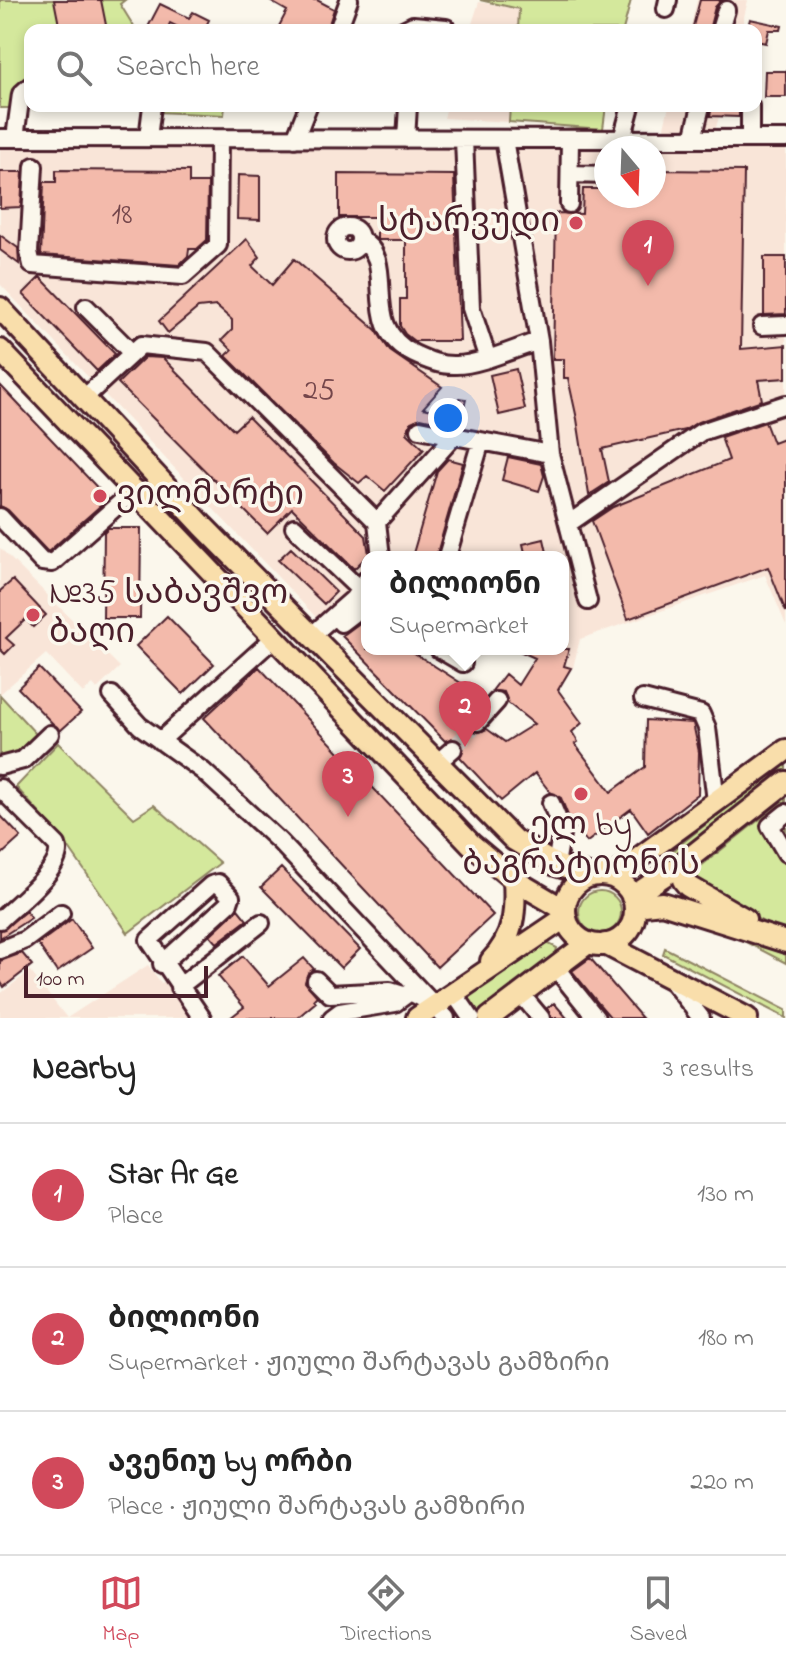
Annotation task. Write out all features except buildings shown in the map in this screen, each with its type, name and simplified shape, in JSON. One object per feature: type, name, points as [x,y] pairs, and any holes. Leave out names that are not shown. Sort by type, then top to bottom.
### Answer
[{"type":"main road","points":[[0,308],[84,398],[319,630],[437,763],[514,840],[556,865],[591,876],[613,877],[786,750]]},
{"type":"main road","points":[[0,350],[136,489],[471,844],[514,880],[565,914]]},
{"type":"main road","points":[[489,1018],[555,967],[627,931],[634,902],[786,782]]},
{"type":"main road","points":[[683,863],[683,880],[688,886],[781,940]]},
{"type":"main road","points":[[591,876],[572,888],[565,914],[571,930],[747,1018]]},
{"type":"main road","points":[[613,877],[634,902],[662,903],[781,940]]},
{"type":"main road","points":[[476,977],[506,942],[515,919],[514,880]]},
{"type":"main road","points":[[417,1018],[440,1011],[453,992],[565,914]]},
{"type":"street","points":[[339,24],[344,2]]},
{"type":"street","points":[[722,24],[726,10]]},
{"type":"street","points":[[24,91],[8,138],[594,139]]},
{"type":"street","points":[[148,138],[151,112]]},
{"type":"street","points":[[295,139],[306,112]]},
{"type":"street","points":[[406,139],[408,112]]},
{"type":"street","points":[[623,136],[629,112]]},
{"type":"street","points":[[693,139],[700,112]]},
{"type":"street","points":[[750,112],[750,139]]},
{"type":"street","points":[[34,166],[29,252],[32,265],[183,276],[218,245],[219,139]]},
{"type":"street","points":[[464,139],[471,308],[487,356]]},
{"type":"street","points":[[504,139],[539,341],[550,454],[588,601]]},
{"type":"street","points":[[569,204],[570,139]]},
{"type":"street","points":[[666,139],[786,139]]},
{"type":"street","points":[[570,174],[594,175]]},
{"type":"street","points":[[360,240],[370,245],[377,259],[383,320],[388,334],[405,350],[429,361],[457,366],[539,341]]},
{"type":"street","points":[[86,307],[132,353]]},
{"type":"street","points":[[762,326],[786,325]]},
{"type":"street","points":[[84,398],[141,345],[207,352],[377,522],[380,551]]},
{"type":"street","points":[[568,524],[701,432],[786,404]]},
{"type":"street","points":[[420,429],[550,454]]},
{"type":"street","points":[[377,522],[454,436]]},
{"type":"street","points":[[449,551],[481,441]]},
{"type":"street","points":[[0,517],[42,562],[52,563],[136,489]]},
{"type":"street","points":[[294,527],[361,582]]},
{"type":"street","points":[[319,630],[361,586]]},
{"type":"street","points":[[319,630],[337,627],[361,611]]},
{"type":"street","points":[[160,741],[274,638]]},
{"type":"street","points":[[449,655],[463,663]]},
{"type":"street","points":[[112,695],[160,741],[203,771],[280,842],[440,1011]]},
{"type":"street","points":[[643,699],[701,714],[707,728],[716,801]]},
{"type":"street","points":[[478,722],[497,701]]},
{"type":"street","points":[[0,766],[23,760],[50,734]]},
{"type":"street","points":[[437,763],[453,749]]},
{"type":"street","points":[[0,788],[60,852],[55,866],[0,920]]},
{"type":"street","points":[[551,803],[562,829],[556,865]]},
{"type":"street","points":[[786,813],[770,826],[786,853]]},
{"type":"street","points":[[162,964],[229,903],[231,897],[218,883],[211,885],[150,936],[149,944],[162,964],[202,1018]]},
{"type":"street","points":[[0,950],[25,940],[61,913]]},
{"type":"street","points":[[179,987],[261,923]]},
{"type":"street","points":[[555,967],[596,1018]]},
{"type":"street","points":[[669,977],[701,1018]]},
{"type":"street","points":[[316,980],[330,994],[390,991],[403,995]]},
{"type":"street","points":[[332,1018],[340,1012],[395,1003],[410,992],[440,1011]]},
{"type":"street","points":[[453,992],[471,1018]]},
{"type":"street","points":[[521,994],[541,1018]]},
{"type":"shaded area","points":[[697,0],[748,0],[742,24],[691,24]]},
{"type":"shaded area","points":[[479,2],[520,9],[519,24],[472,24]]},
{"type":"shaded area","points":[[446,112],[510,112],[509,122],[444,118]]},
{"type":"shaded area","points":[[668,112],[720,112],[715,131],[663,131]]},
{"type":"shaded area","points":[[594,147],[594,208],[666,208],[666,147],[786,147],[786,625],[765,575],[580,639],[573,668],[532,655],[569,655],[569,551],[361,551],[361,601],[358,600],[330,632],[0,284],[0,148]]},
{"type":"shaded area","name":"№35 საბავშვო ბაღი","points":[[0,548],[120,667],[97,689],[93,684],[83,693],[46,654],[0,694]]},
{"type":"shaded area","points":[[148,965],[161,983],[166,981],[193,1018],[67,1018]]},
{"type":"shaded area","points":[[30,971],[67,1018],[0,1018],[0,994]]},
{"type":"green space","points":[[0,0],[125,0],[120,4],[132,24],[24,24],[24,108],[0,108]]},
{"type":"green space","points":[[480,0],[631,0],[625,24],[518,24],[519,9]]},
{"type":"green space","points":[[157,112],[224,112],[224,115]]},
{"type":"green space","points":[[510,112],[605,112],[603,129],[509,122]]},
{"type":"green space","points":[[0,695],[36,734],[5,764],[0,759]]},
{"type":"green space","points":[[58,743],[134,818],[154,805],[220,863],[128,933],[62,838],[16,787]]},
{"type":"green space","points":[[786,761],[786,770],[668,863],[662,859]]},
{"type":"green space","points":[[786,798],[786,934],[698,887],[691,874]]},
{"type":"green space","points":[[600,891],[615,897],[621,912],[615,927],[600,933],[585,927],[579,912],[585,897]]},
{"type":"green space","points":[[687,917],[760,942],[786,955],[786,963],[744,941],[685,921]]},
{"type":"green space","points":[[547,943],[557,948],[555,956],[480,1015],[465,996]]},
{"type":"green space","points":[[665,948],[786,1010],[786,1018],[663,954]]},
{"type":"tunnel","points":[[453,749],[478,722]]},
{"type":"place","name":"სტარვუდი","points":[[576,223]]},
{"type":"place","name":"Star Ar Ge","points":[[648,286]]},
{"type":"place","name":"ვილმარტი","points":[[100,496]]},
{"type":"place","name":"№35 საბავშვო ბაღი","points":[[33,615]]},
{"type":"place","name":"ბილიონი","points":[[465,747]]},
{"type":"place","name":"ელ by ბაგრატიონის","points":[[581,794]]},
{"type":"place","name":"ავენიუ by ორბი","points":[[348,817]]}]
